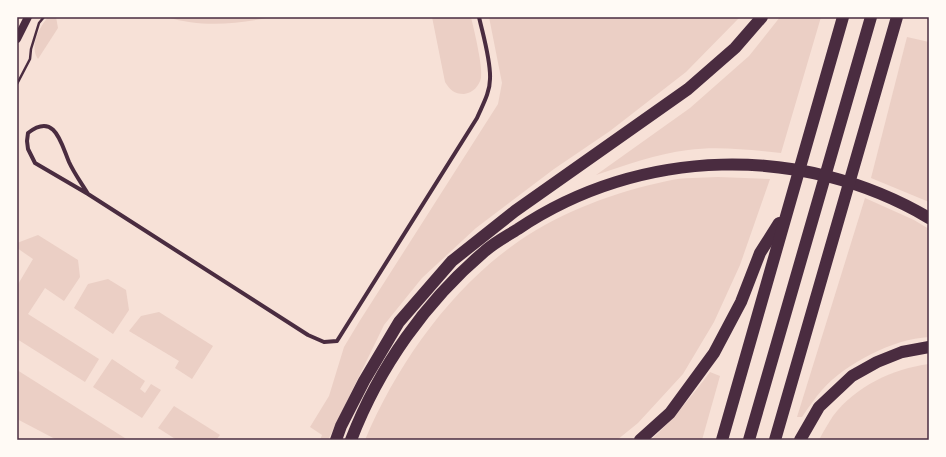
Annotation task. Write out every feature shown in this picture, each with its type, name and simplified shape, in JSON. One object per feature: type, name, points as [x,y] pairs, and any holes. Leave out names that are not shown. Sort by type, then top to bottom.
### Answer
[{"type":"highway","points":[[336,440],[341,426],[364,381],[400,322],[452,261],[515,210],[688,89],[735,48],[762,17]]},
{"type":"highway","points":[[749,440],[871,17]]},
{"type":"highway","points":[[775,440],[897,17]]},
{"type":"highway","points":[[722,440],[841,22]]},
{"type":"highway","points":[[351,440],[377,384],[412,328],[446,287],[487,250],[538,215],[584,192],[644,174],[691,165],[752,165],[778,167],[839,179],[876,192],[911,207],[929,218]]},
{"type":"highway","points":[[640,440],[670,413],[714,353],[741,302],[760,253],[786,212]]},
{"type":"highway","points":[[800,440],[818,407],[852,376],[877,362],[902,352],[929,348]]},
{"type":"main road","points":[[17,39],[28,17]]},
{"type":"street","points":[[88,194],[70,164],[61,139],[54,130],[46,126],[41,126],[36,127],[28,133],[28,149],[35,163],[88,194],[308,335],[324,342],[337,341],[477,118],[488,92],[490,79],[489,65],[479,17]]},
{"type":"path","points":[[17,84],[30,59],[31,49],[39,23],[44,17]]},
{"type":"shaded area","points":[[48,17],[56,17],[58,28],[38,59],[34,48],[36,37],[41,26]]},
{"type":"shaded area","points":[[167,17],[272,17],[246,22],[207,24],[193,23]]},
{"type":"shaded area","points":[[432,17],[471,17],[481,65],[481,78],[479,84],[470,92],[461,94],[455,92],[445,82]]},
{"type":"shaded area","points":[[489,17],[740,17],[686,72],[610,131],[554,169],[476,228],[422,278],[384,325],[328,440],[320,440],[322,435],[310,427],[329,396],[344,347],[498,104],[502,83]]},
{"type":"shaded area","points":[[780,17],[821,17],[781,153],[722,148],[688,150],[653,157],[596,175],[690,108],[749,56]]},
{"type":"shaded area","points":[[907,37],[929,42],[929,202],[871,178]]},
{"type":"shaded area","points":[[718,177],[770,179],[740,265],[714,322],[683,374],[638,423],[617,440],[365,440],[393,383],[428,330],[471,281],[494,260],[519,241],[536,230],[571,212],[609,197],[673,180]]},
{"type":"shaded area","points":[[865,198],[914,220],[929,229],[929,337],[900,342],[871,354],[857,362],[832,380],[819,393],[802,417],[797,417]]},
{"type":"shaded area","points":[[38,235],[78,260],[80,277],[64,301],[45,288],[28,314],[99,359],[85,382],[17,339],[17,286],[33,259],[17,248],[17,243]]},
{"type":"shaded area","points":[[108,279],[126,290],[129,310],[113,334],[74,308],[88,284]]},
{"type":"shaded area","points":[[159,312],[213,346],[192,379],[175,368],[179,361],[129,331],[141,316]]},
{"type":"shaded area","points":[[112,359],[145,381],[140,389],[145,393],[151,384],[161,390],[142,418],[93,387]]},
{"type":"shaded area","points":[[929,364],[929,440],[819,440],[833,416],[852,396],[888,375],[915,366]]},
{"type":"shaded area","points":[[17,370],[128,440],[57,440],[17,419]]},
{"type":"shaded area","points":[[710,372],[720,376],[702,440],[651,440],[682,407]]},
{"type":"shaded area","points":[[174,406],[220,435],[216,440],[177,440],[158,428]]}]
